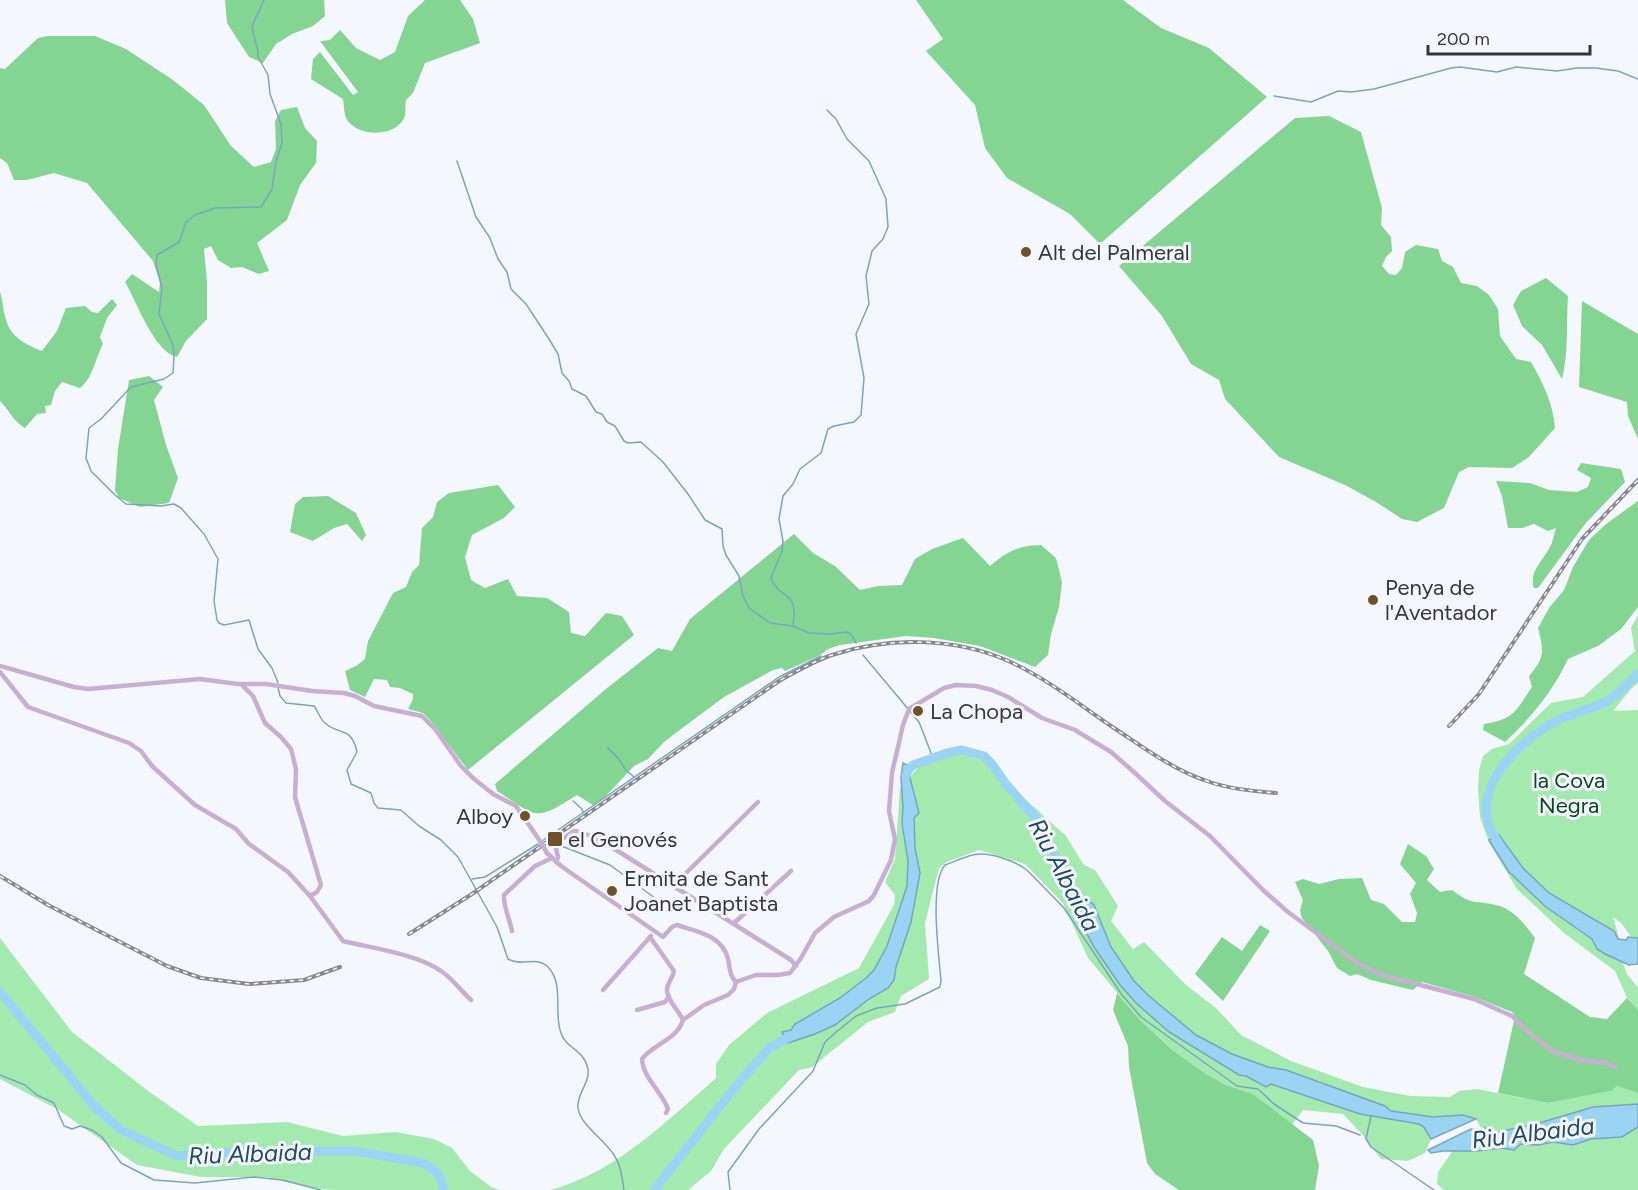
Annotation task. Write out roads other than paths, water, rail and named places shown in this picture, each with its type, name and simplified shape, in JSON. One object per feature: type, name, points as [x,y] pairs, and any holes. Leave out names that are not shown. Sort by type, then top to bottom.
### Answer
[{"type":"street","points":[[0,666],[88,689],[200,679],[344,693],[375,706],[422,716],[473,778],[496,796],[516,806],[554,860],[663,938],[675,925],[713,937],[721,943],[731,977],[736,982]]},
{"type":"street","points":[[0,672],[28,707],[135,747],[195,805],[236,829],[249,844],[288,872],[310,896],[343,941],[383,949],[430,965],[456,982],[471,1000]]},
{"type":"street","points":[[242,684],[253,696],[265,723],[282,737],[291,749],[296,769],[295,797],[321,885],[317,892],[310,896]]},
{"type":"street","points":[[666,1113],[668,1109],[665,1101],[646,1074],[642,1059],[652,1049],[671,1037],[680,1028],[683,1020],[704,1005],[730,993],[736,982],[756,975],[788,974],[796,966],[819,928],[841,914],[869,901],[891,860],[895,839],[889,811],[890,790],[907,713],[914,704],[944,688],[956,685],[993,690],[1042,718],[1075,730],[1111,752],[1165,801],[1210,836],[1288,912],[1360,965],[1386,976],[1474,999],[1512,1016],[1552,1051],[1581,1060],[1607,1063],[1615,1067]]},
{"type":"street","points":[[674,885],[758,802]]},
{"type":"street","points":[[512,931],[504,895],[535,866],[558,857],[555,844],[578,830],[674,885],[791,960],[796,966]]},
{"type":"street","points":[[734,923],[790,871]]},
{"type":"street","points":[[603,990],[654,932]]},
{"type":"street","points":[[650,937],[674,972],[667,989],[683,1020]]},
{"type":"street","points":[[637,1010],[664,1002],[669,996]]},
{"type":"water","points":[[903,763],[909,766],[919,813],[914,818],[915,848],[920,873],[911,922],[894,980],[888,988],[869,999],[835,1025],[788,1043],[782,1032],[791,1030],[795,1024],[840,998],[866,978],[874,970],[887,946],[907,886],[908,860],[902,824]]},
{"type":"water","points":[[1499,835],[1523,868],[1549,893],[1614,931],[1618,939],[1638,938],[1638,964],[1629,965],[1605,954],[1597,949],[1592,939],[1546,907],[1509,872],[1489,840]]},
{"type":"water","points":[[1089,901],[1094,905],[1111,947],[1134,981],[1196,1035],[1232,1054],[1268,1067],[1286,1070],[1385,1106],[1391,1111],[1433,1117],[1463,1115],[1476,1119],[1431,1139],[1424,1127],[1419,1124],[1360,1114],[1271,1084],[1266,1087],[1246,1076],[1239,1075],[1169,1032],[1136,1003],[1120,985],[1094,947],[1079,919],[1083,903]]},
{"type":"water","points":[[1638,1104],[1638,1127],[1622,1137],[1591,1139],[1573,1145],[1553,1142],[1538,1145],[1521,1144],[1514,1150],[1501,1148],[1431,1153],[1428,1150],[1471,1129],[1485,1128],[1492,1133],[1536,1124],[1593,1107]]},
{"type":"waterway","points":[[264,0],[252,26],[258,57],[268,75],[270,94],[281,124],[282,143],[276,161],[272,189],[261,207],[215,208],[195,215],[186,222],[179,242],[157,255],[156,265],[162,288],[159,314],[173,345],[173,373],[164,379],[131,387],[101,419],[89,428],[86,458],[91,471],[126,504],[161,506],[174,504],[181,508],[204,534],[218,559],[214,601],[217,620],[224,625],[249,620],[258,649],[272,668],[278,683]]},
{"type":"waterway","points":[[1274,96],[1311,102],[1338,91],[1374,89],[1460,67],[1497,72],[1516,67],[1557,71],[1596,68],[1618,71],[1638,79]]},
{"type":"waterway","points":[[793,625],[794,613],[791,600],[779,590],[771,578],[782,551],[783,541],[779,519],[783,496],[793,484],[800,469],[821,453],[828,429],[854,422],[861,415],[864,378],[856,334],[869,304],[866,276],[872,251],[883,239],[888,227],[886,199],[869,161],[847,139],[836,119],[827,110]]},
{"type":"waterway","points":[[457,161],[476,217],[490,238],[498,259],[507,272],[511,289],[526,304],[549,339],[558,354],[562,373],[572,389],[586,396],[596,412],[602,414],[607,422],[615,426],[624,441],[641,442],[663,462],[705,520],[722,529],[726,555],[739,576],[743,596],[749,608],[770,623],[793,626],[809,633],[846,632],[851,634],[856,643]]},
{"type":"waterway","points":[[863,655],[919,722],[933,758]]},
{"type":"waterway","points":[[542,841],[779,677],[821,656]]},
{"type":"waterway","name":"Riu Albaida","points":[[1500,845],[1490,828],[1486,809],[1489,793],[1504,764],[1529,739],[1543,729],[1562,718],[1607,701],[1638,674]]},
{"type":"waterway","points":[[278,688],[280,696],[286,703],[314,706],[325,723],[348,734],[357,752],[347,770],[351,784],[371,793],[378,808],[401,810],[419,826],[441,840],[458,857],[497,927],[508,959],[518,962],[543,963],[552,973],[556,981],[561,1033],[567,1043],[583,1057],[588,1069],[578,1108],[583,1120],[610,1149],[616,1159],[624,1190]]},
{"type":"waterway","points":[[607,747],[634,777]]},
{"type":"waterway","name":"Riu Albaida","points":[[906,776],[913,765],[947,753],[962,750],[984,756],[1039,822],[1086,920]]},
{"type":"waterway","points":[[573,801],[583,813]]},
{"type":"waterway","points":[[472,879],[485,877],[538,844]]},
{"type":"waterway","points":[[559,845],[610,865],[663,904]]},
{"type":"waterway","points":[[730,1190],[728,1172],[759,1129],[813,1071],[825,1042],[856,1016],[877,1008],[905,1004],[940,987],[936,903],[940,874],[945,865],[979,854],[1002,858],[1028,871],[1064,908],[1122,995],[1141,1017],[1237,1086],[1258,1089],[1274,1104],[1303,1123],[1336,1126],[1360,1135]]},
{"type":"waterway","name":"Riu Albaida","points":[[0,992],[96,1108],[121,1130],[177,1156],[233,1152],[354,1151],[423,1163],[440,1177],[444,1190]]},
{"type":"waterway","name":"Riu Albaida","points":[[654,1190],[769,1048],[795,1034]]},
{"type":"waterway","points":[[0,1075],[25,1085],[37,1095],[54,1103],[64,1126],[72,1129],[80,1126],[92,1130],[102,1137],[121,1163],[154,1180],[195,1183],[254,1177],[282,1180],[321,1190]]},
{"type":"waterway","points":[[1371,1116],[1366,1139],[1371,1147],[1434,1190]]},
{"type":"railway","points":[[1449,726],[1479,694],[1582,539],[1638,480]]},
{"type":"railway","points":[[409,934],[472,894],[779,681],[825,657],[875,645],[920,642],[986,652],[1035,675],[1181,770],[1222,786],[1276,793]]},
{"type":"railway","points":[[0,876],[48,905],[167,966],[201,978],[249,984],[304,980],[340,967]]},
{"type":"place","name":"Alt del Palmeral","points":[[1026,252]]},
{"type":"place","name":"Penya de l'Aventador","points":[[1373,600]]},
{"type":"place","name":"La Chopa","points":[[918,711]]},
{"type":"place","name":"Alboy","points":[[525,816]]},
{"type":"place","name":"el Genovés","points":[[555,839]]},
{"type":"place","name":"Ermita de Sant Joanet Baptista","points":[[612,891]]},
{"type":"park label","name":"la Cova Negra","points":[[1569,792]]}]
